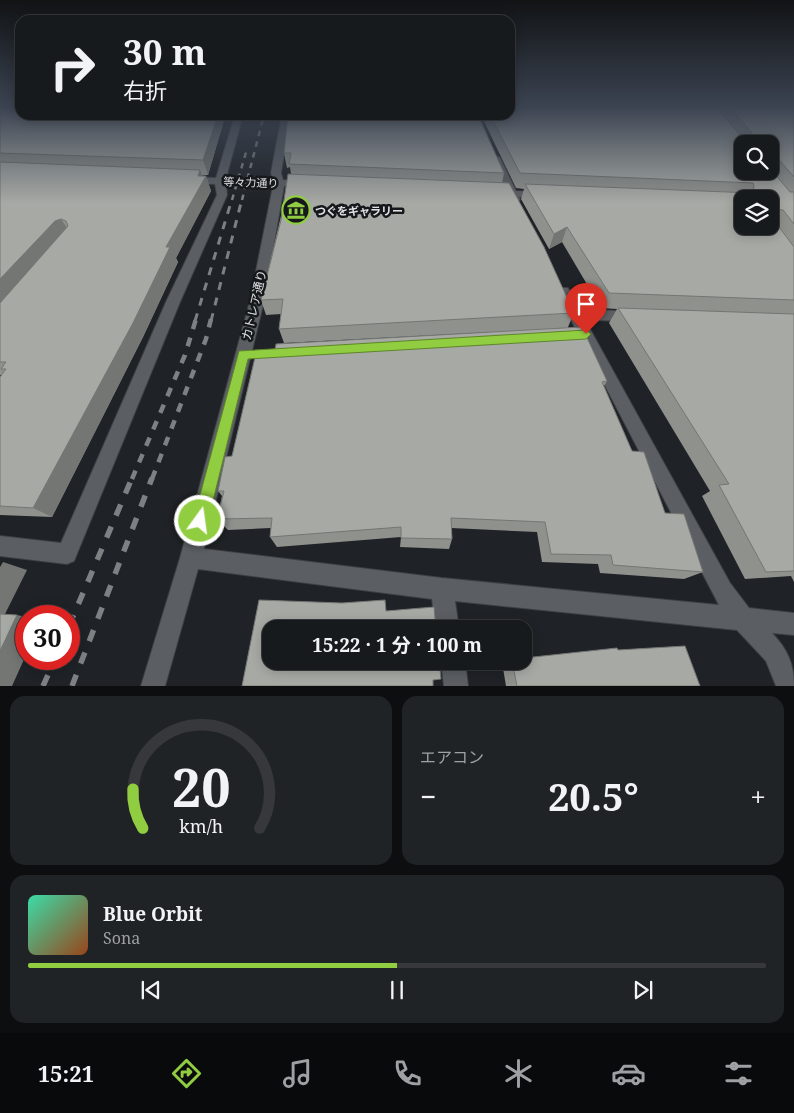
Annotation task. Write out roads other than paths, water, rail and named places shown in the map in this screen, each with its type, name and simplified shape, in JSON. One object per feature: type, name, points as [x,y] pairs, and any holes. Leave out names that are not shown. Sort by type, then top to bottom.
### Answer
[{"type":"street","points":[[0,546],[67,554],[170,311],[222,195],[220,181],[232,139]]},
{"type":"street","name":"カトレア通り","points":[[152,686],[191,558],[257,301],[279,183],[276,173],[282,139]]},
{"type":"street","points":[[488,140],[520,210]]},
{"type":"street","name":"等々力通り","points":[[173,179],[319,185]]},
{"type":"street","points":[[487,193],[550,195]]},
{"type":"street","points":[[557,279],[722,591],[743,619],[774,654],[789,686]]},
{"type":"street","points":[[575,314],[645,317]]},
{"type":"street","points":[[566,336],[586,334]]},
{"type":"street","points":[[243,354],[262,353]]},
{"type":"street","points":[[191,558],[442,589],[794,624]]},
{"type":"street","points":[[442,589],[447,620]]},
{"type":"street","points":[[454,670],[456,686]]},
{"type":"railway","points":[[242,200],[258,139]]},
{"type":"railway","points":[[232,200],[247,149]]},
{"type":"railway","points":[[195,321],[232,199]]},
{"type":"railway","points":[[211,321],[242,199]]},
{"type":"railway","points":[[132,479],[185,355],[196,319]]},
{"type":"railway","points":[[152,479],[206,339],[211,319]]},
{"type":"railway","points":[[78,605],[132,478]]},
{"type":"railway","points":[[72,686],[152,478]]},
{"type":"railway","points":[[43,686],[50,670]]},
{"type":"place","name":"つぐをギャラリー","points":[[296,210]]}]
